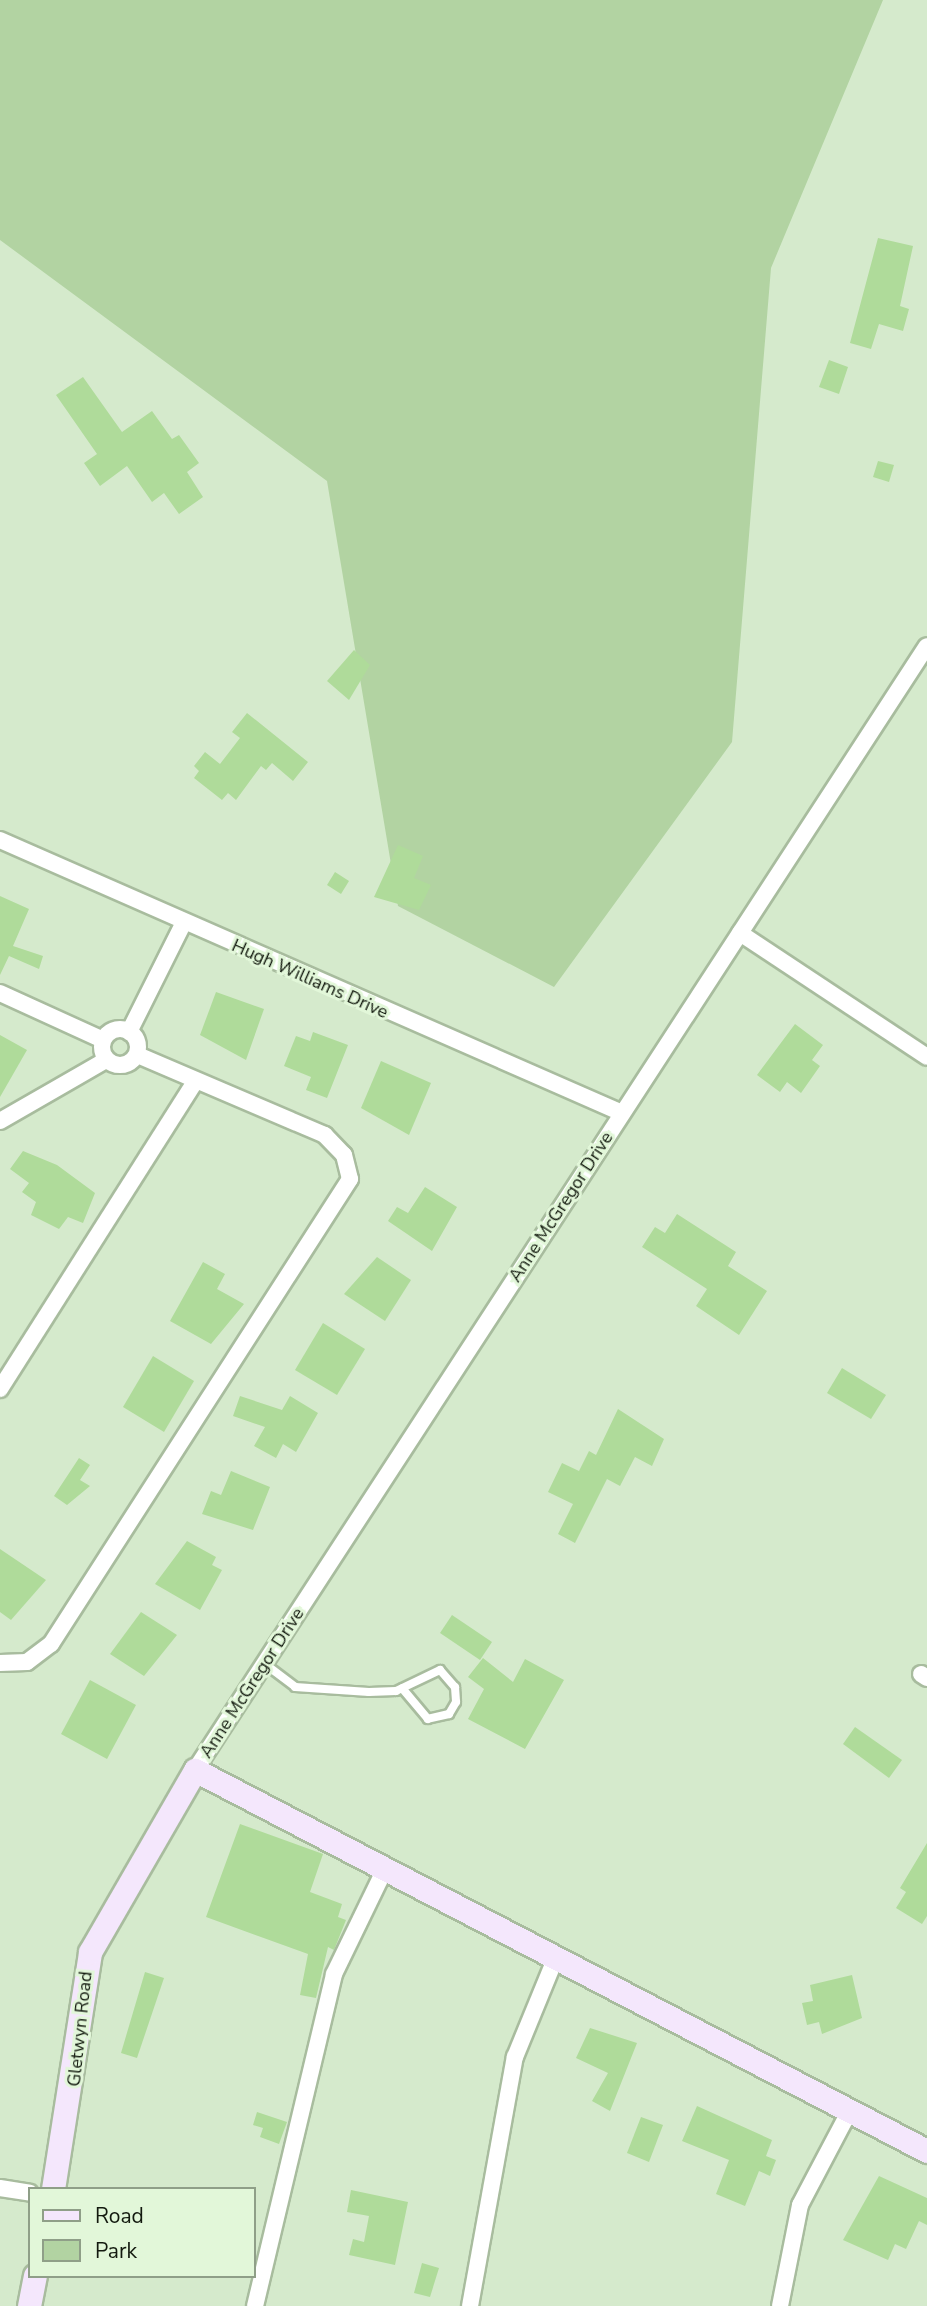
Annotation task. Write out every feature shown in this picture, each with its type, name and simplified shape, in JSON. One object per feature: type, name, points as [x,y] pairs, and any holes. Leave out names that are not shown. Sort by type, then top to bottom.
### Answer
[{"type":"street","name":"Anne McGregor Drive","points":[[195,1770],[927,646]]},
{"type":"street","name":"Hugh Williams Drive","points":[[0,840],[622,1113]]},
{"type":"street","points":[[0,1663],[27,1662],[51,1644],[350,1178],[344,1155],[325,1135],[194,1083],[136,1055],[129,1032],[184,922]]},
{"type":"street","points":[[740,933],[927,1057]]},
{"type":"street","points":[[0,993],[103,1040]]},
{"type":"street","points":[[103,1040],[117,1030],[129,1032]]},
{"type":"street","points":[[103,1040],[106,1060]]},
{"type":"street","points":[[0,1121],[106,1060],[125,1065],[136,1055]]},
{"type":"street","points":[[0,1389],[194,1083]]},
{"type":"street","points":[[195,1770],[554,1962],[927,2151]]},
{"type":"street","name":"Gletwyn Road","points":[[53,2187],[90,1952],[195,1770]]},
{"type":"street","points":[[255,2306],[334,1974],[384,1871]]},
{"type":"street","points":[[470,2306],[515,2057],[554,1962]]},
{"type":"street","points":[[780,2306],[800,2205],[849,2112]]},
{"type":"street","points":[[0,2188],[28,2193]]},
{"type":"street","points":[[29,2306],[36,2278]]},
{"type":"lane","points":[[265,1664],[295,1687],[402,1688],[440,1670],[455,1687],[456,1702],[449,1714],[428,1719],[402,1688]]},
{"type":"green space","points":[[0,0],[883,0],[771,268],[732,742],[554,987],[398,906],[327,481],[0,240]]},
{"type":"building","points":[[878,238],[913,246],[900,306],[909,309],[903,331],[879,324],[871,349],[850,343]]},
{"type":"building","points":[[829,360],[848,367],[839,394],[819,387]]},
{"type":"building","points":[[83,377],[122,432],[152,411],[172,439],[179,435],[199,463],[187,472],[203,497],[179,514],[164,493],[152,502],[127,466],[100,486],[84,463],[97,454],[56,395]]},
{"type":"building","points":[[878,461],[894,465],[889,482],[873,477]]},
{"type":"building","points":[[354,650],[370,665],[349,700],[327,681]]},
{"type":"building","points":[[247,713],[308,762],[293,781],[272,763],[266,770],[261,766],[236,800],[228,793],[222,800],[194,778],[199,771],[194,766],[205,752],[220,764],[240,738],[232,732]]},
{"type":"building","points":[[398,845],[423,856],[414,878],[431,885],[419,910],[374,897]]},
{"type":"building","points":[[335,872],[349,881],[341,894],[327,885]]},
{"type":"building","points":[[0,896],[29,909],[13,946],[43,956],[39,969],[9,956],[0,975]]},
{"type":"building","points":[[216,992],[264,1009],[246,1060],[200,1035]]},
{"type":"building","points":[[795,1024],[823,1045],[812,1060],[820,1066],[801,1093],[787,1082],[780,1092],[757,1075]]},
{"type":"building","points":[[313,1032],[348,1045],[327,1098],[306,1090],[311,1077],[284,1066],[296,1036],[310,1041]]},
{"type":"building","points":[[0,1035],[27,1050],[0,1097]]},
{"type":"building","points":[[381,1061],[431,1083],[409,1135],[361,1108]]},
{"type":"building","points":[[23,1151],[57,1165],[95,1193],[83,1223],[68,1217],[59,1229],[31,1215],[36,1202],[22,1192],[29,1183],[10,1169]]},
{"type":"building","points":[[425,1187],[457,1207],[432,1251],[388,1221],[397,1207],[408,1213]]},
{"type":"building","points":[[677,1214],[736,1252],[728,1266],[767,1291],[739,1335],[696,1306],[707,1289],[642,1247],[655,1227],[665,1233]]},
{"type":"building","points":[[377,1257],[411,1280],[385,1321],[344,1294]]},
{"type":"building","points":[[203,1262],[225,1274],[217,1289],[244,1304],[211,1344],[170,1321]]},
{"type":"building","points":[[323,1323],[365,1349],[337,1395],[295,1370]]},
{"type":"building","points":[[153,1356],[194,1381],[164,1432],[123,1407]]},
{"type":"building","points":[[842,1368],[886,1395],[871,1419],[827,1393]]},
{"type":"building","points":[[240,1396],[282,1410],[290,1396],[318,1413],[296,1452],[283,1444],[276,1458],[254,1446],[265,1427],[233,1416]]},
{"type":"building","points":[[618,1409],[664,1439],[652,1466],[635,1457],[620,1486],[607,1479],[575,1543],[558,1534],[573,1504],[548,1492],[562,1463],[579,1471],[589,1451],[596,1455]]},
{"type":"building","points":[[79,1458],[90,1465],[80,1480],[90,1486],[67,1505],[54,1496]]},
{"type":"building","points":[[231,1471],[270,1487],[253,1530],[202,1514],[211,1491],[221,1495]]},
{"type":"building","points":[[187,1541],[216,1557],[212,1565],[222,1570],[200,1610],[155,1584]]},
{"type":"building","points":[[0,1549],[46,1580],[11,1620],[0,1612]]},
{"type":"building","points":[[141,1612],[177,1635],[144,1676],[110,1654]]},
{"type":"building","points":[[452,1615],[492,1642],[480,1660],[440,1633]]},
{"type":"building","points":[[483,1658],[513,1682],[525,1659],[564,1680],[525,1749],[468,1719],[484,1689],[468,1677]]},
{"type":"building","points":[[90,1680],[136,1705],[107,1759],[61,1734]]},
{"type":"building","points":[[855,1727],[902,1760],[889,1778],[843,1744]]},
{"type":"building","points":[[240,1824],[323,1854],[310,1892],[342,1904],[338,1917],[346,1920],[334,1950],[328,1947],[316,1998],[300,1995],[308,1954],[206,1917]]},
{"type":"building","points":[[927,1843],[927,1916],[922,1924],[896,1908],[906,1892],[900,1888]]},
{"type":"building","points":[[145,1972],[164,1978],[137,2058],[121,2053]]},
{"type":"building","points":[[852,1975],[862,2018],[822,2034],[819,2022],[807,2025],[802,2003],[813,2001],[810,1985]]},
{"type":"building","points":[[590,2028],[637,2043],[610,2111],[592,2101],[608,2073],[576,2058]]},
{"type":"building","points":[[697,2106],[772,2140],[766,2156],[776,2160],[770,2176],[759,2171],[745,2206],[716,2194],[729,2160],[682,2141]]},
{"type":"building","points":[[257,2112],[287,2122],[279,2144],[260,2137],[263,2128],[253,2125]]},
{"type":"building","points":[[641,2117],[663,2125],[649,2162],[627,2153]]},
{"type":"building","points":[[879,2176],[927,2198],[927,2225],[919,2221],[906,2249],[895,2244],[888,2260],[843,2240]]},
{"type":"building","points":[[351,2190],[408,2202],[395,2265],[349,2255],[353,2239],[364,2242],[369,2216],[347,2212]]},
{"type":"building","points":[[422,2263],[439,2268],[430,2297],[414,2293]]}]
